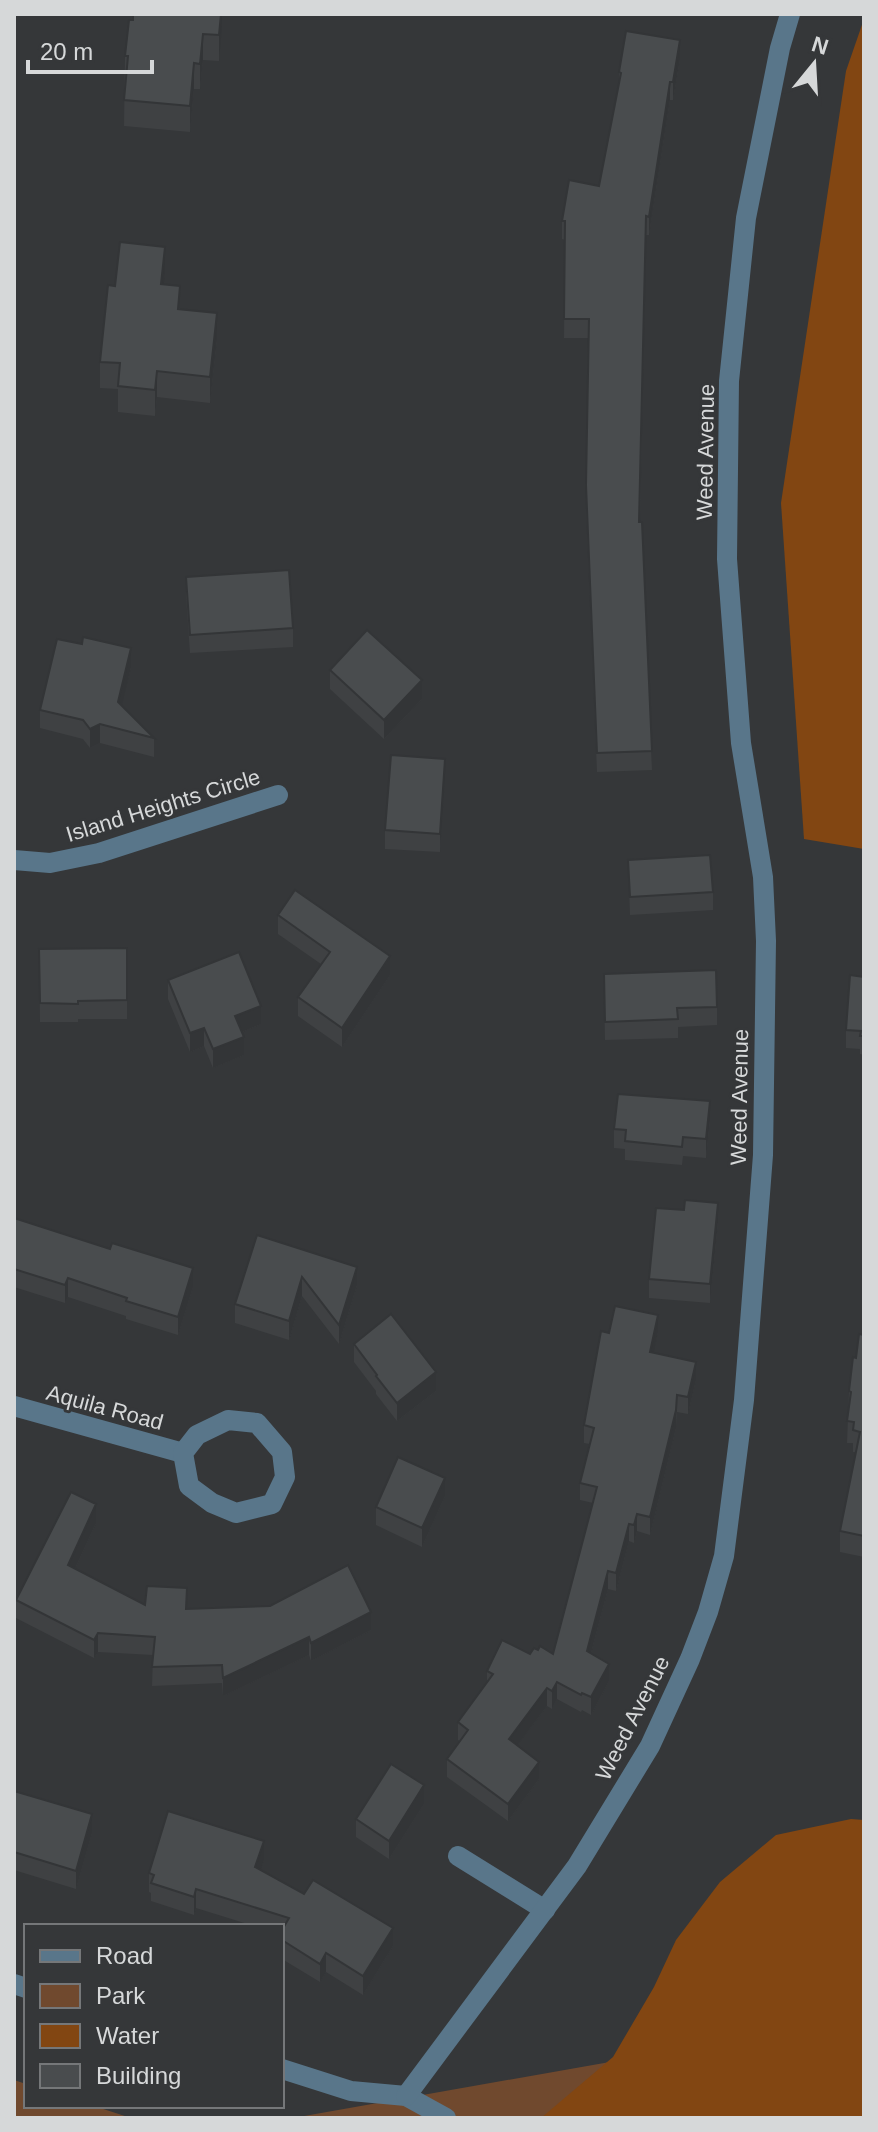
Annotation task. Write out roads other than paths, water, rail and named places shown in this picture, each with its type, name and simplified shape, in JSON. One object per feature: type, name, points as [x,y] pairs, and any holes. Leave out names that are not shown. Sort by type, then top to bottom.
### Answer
[{"type":"street","name":"Weed Avenue","points":[[406,2096],[577,1866],[650,1746],[690,1659],[724,1556],[744,1400],[763,1155],[766,941],[763,877],[741,743],[727,559],[729,381],[746,218],[780,48],[790,14]]},
{"type":"street","name":"Island Heights Circle","points":[[14,860],[50,863],[99,853],[278,795]]},
{"type":"street","name":"Aquila Road","points":[[14,1406],[183,1453]]},
{"type":"street","name":"Aquila Road","points":[[228,1420],[257,1423],[282,1452],[285,1477],[272,1504],[236,1513],[212,1503],[189,1486],[183,1453],[197,1435],[228,1420]]},
{"type":"street","points":[[458,1856],[545,1910]]},
{"type":"street","points":[[284,2070],[351,2091],[406,2096],[446,2118]]},
{"type":"street","points":[[406,2096],[412,2118]]},
{"type":"water","points":[[864,19],[864,849],[804,839],[781,503],[846,71]]},
{"type":"water","points":[[851,1819],[864,1820],[864,2118],[541,2118],[613,2057],[654,1987],[676,1940],[720,1882],[776,1835]]}]
